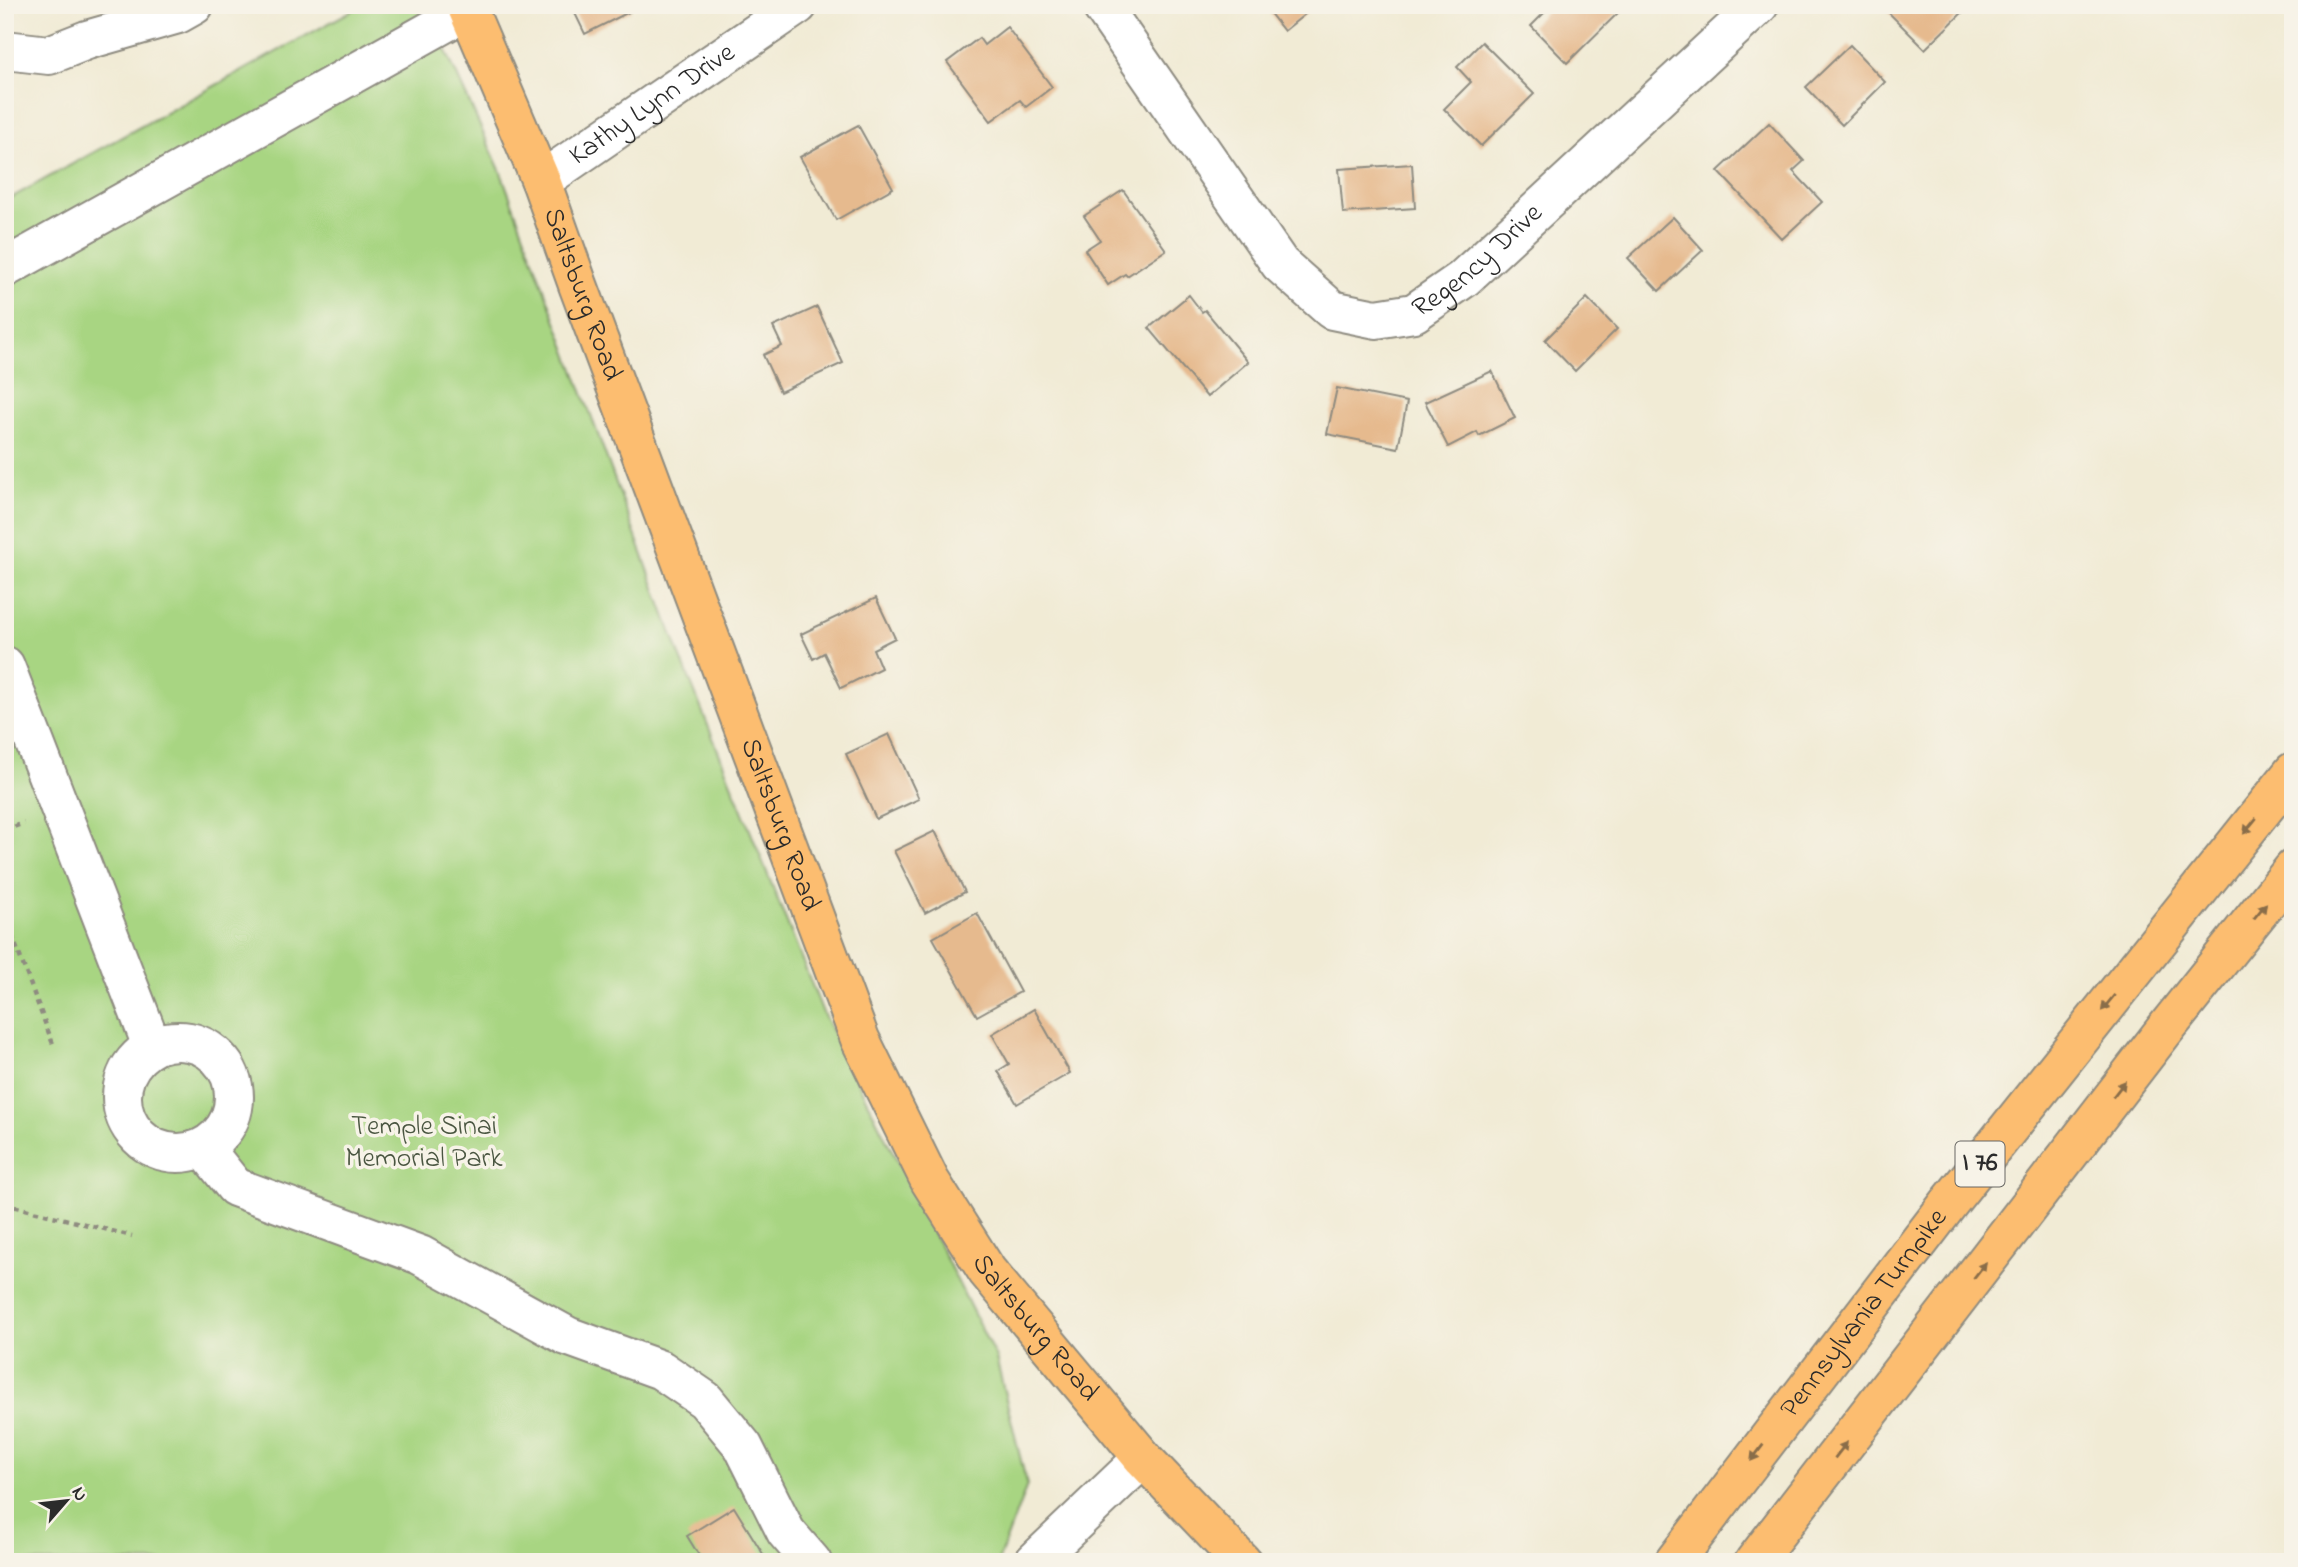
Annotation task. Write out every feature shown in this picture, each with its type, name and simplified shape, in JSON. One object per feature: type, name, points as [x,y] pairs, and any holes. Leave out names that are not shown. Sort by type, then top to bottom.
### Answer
[{"type":"main road","name":"Saltsburg Road","points":[[467,7],[541,181],[860,1039],[930,1181],[987,1271],[1143,1458],[1242,1562]]},
{"type":"main road","name":"Pennsylvania Turnpike","points":[[1674,1562],[1949,1203],[2293,772]]},
{"type":"main road","name":"I 76","points":[[1754,1562],[2163,1032],[2293,869]]},
{"type":"street","points":[[5,50],[49,55],[87,40],[178,14],[194,5]]},
{"type":"street","name":"Kathy Lynn Drive","points":[[541,181],[798,5]]},
{"type":"street","name":"Regency Drive","points":[[1101,5],[1280,264],[1332,310],[1376,319],[1414,313],[1463,279],[1759,5]]},
{"type":"street","points":[[5,268],[467,7]]},
{"type":"street","points":[[5,666],[152,1046]]},
{"type":"street","points":[[173,1040],[195,1043],[215,1054],[228,1071],[234,1093],[232,1114],[221,1134],[204,1148],[182,1154],[160,1151],[141,1140],[127,1123],[121,1101],[124,1079],[134,1060],[152,1046],[173,1040]]},
{"type":"street","points":[[204,1148],[235,1187],[420,1255],[567,1336],[661,1370],[705,1400],[743,1446],[786,1532],[812,1562]]},
{"type":"street","points":[[1034,1562],[1143,1458]]},
{"type":"path","points":[[5,917],[53,1044]]},
{"type":"path","points":[[5,1204],[132,1236]]},
{"type":"green space","name":"Temple Sinai Memorial Park","points":[[362,5],[425,5],[500,170],[679,653],[824,1015],[996,1358],[1027,1485],[998,1562],[5,1562],[5,201]]},
{"type":"building","points":[[571,5],[628,5],[631,11],[585,34]]},
{"type":"building","points":[[1269,5],[1314,7],[1284,31],[1266,8]]},
{"type":"building","points":[[1552,5],[1615,5],[1620,11],[1567,63],[1531,26]]},
{"type":"building","points":[[1892,5],[1970,5],[1925,49],[1887,11]]},
{"type":"building","points":[[1007,27],[1052,87],[1026,107],[1020,100],[991,121],[947,62],[979,38],[984,45]]},
{"type":"building","points":[[1482,42],[1534,94],[1481,146],[1444,109],[1471,82],[1457,67]]},
{"type":"building","points":[[1850,45],[1885,82],[1842,125],[1806,87]]},
{"type":"building","points":[[1769,123],[1804,161],[1793,171],[1822,202],[1782,239],[1718,171]]},
{"type":"building","points":[[858,125],[893,188],[836,220],[800,157]]},
{"type":"building","points":[[1412,164],[1415,208],[1343,213],[1339,169]]},
{"type":"building","points":[[1123,190],[1166,250],[1127,276],[1125,274],[1108,285],[1085,250],[1100,240],[1084,216]]},
{"type":"building","points":[[1673,217],[1703,250],[1659,291],[1628,258]]},
{"type":"building","points":[[1189,295],[1248,362],[1207,397],[1149,328]]},
{"type":"building","points":[[1587,298],[1617,329],[1575,371],[1545,340]]},
{"type":"building","points":[[817,307],[843,363],[780,392],[763,355],[782,346],[773,327]]},
{"type":"building","points":[[1492,371],[1515,418],[1479,436],[1477,432],[1448,447],[1425,402]]},
{"type":"building","points":[[1337,388],[1407,402],[1398,448],[1327,434]]},
{"type":"building","points":[[876,598],[895,638],[873,649],[881,668],[841,688],[824,653],[813,659],[801,634]]},
{"type":"building","points":[[889,734],[919,799],[876,819],[846,754]]},
{"type":"building","points":[[935,831],[965,892],[925,913],[894,851]]},
{"type":"building","points":[[977,913],[1020,992],[977,1016],[933,938]]},
{"type":"building","points":[[1034,1009],[1070,1073],[1017,1104],[998,1071],[1009,1064],[992,1034]]},
{"type":"building","points":[[734,1507],[768,1562],[703,1562],[687,1536]]}]
